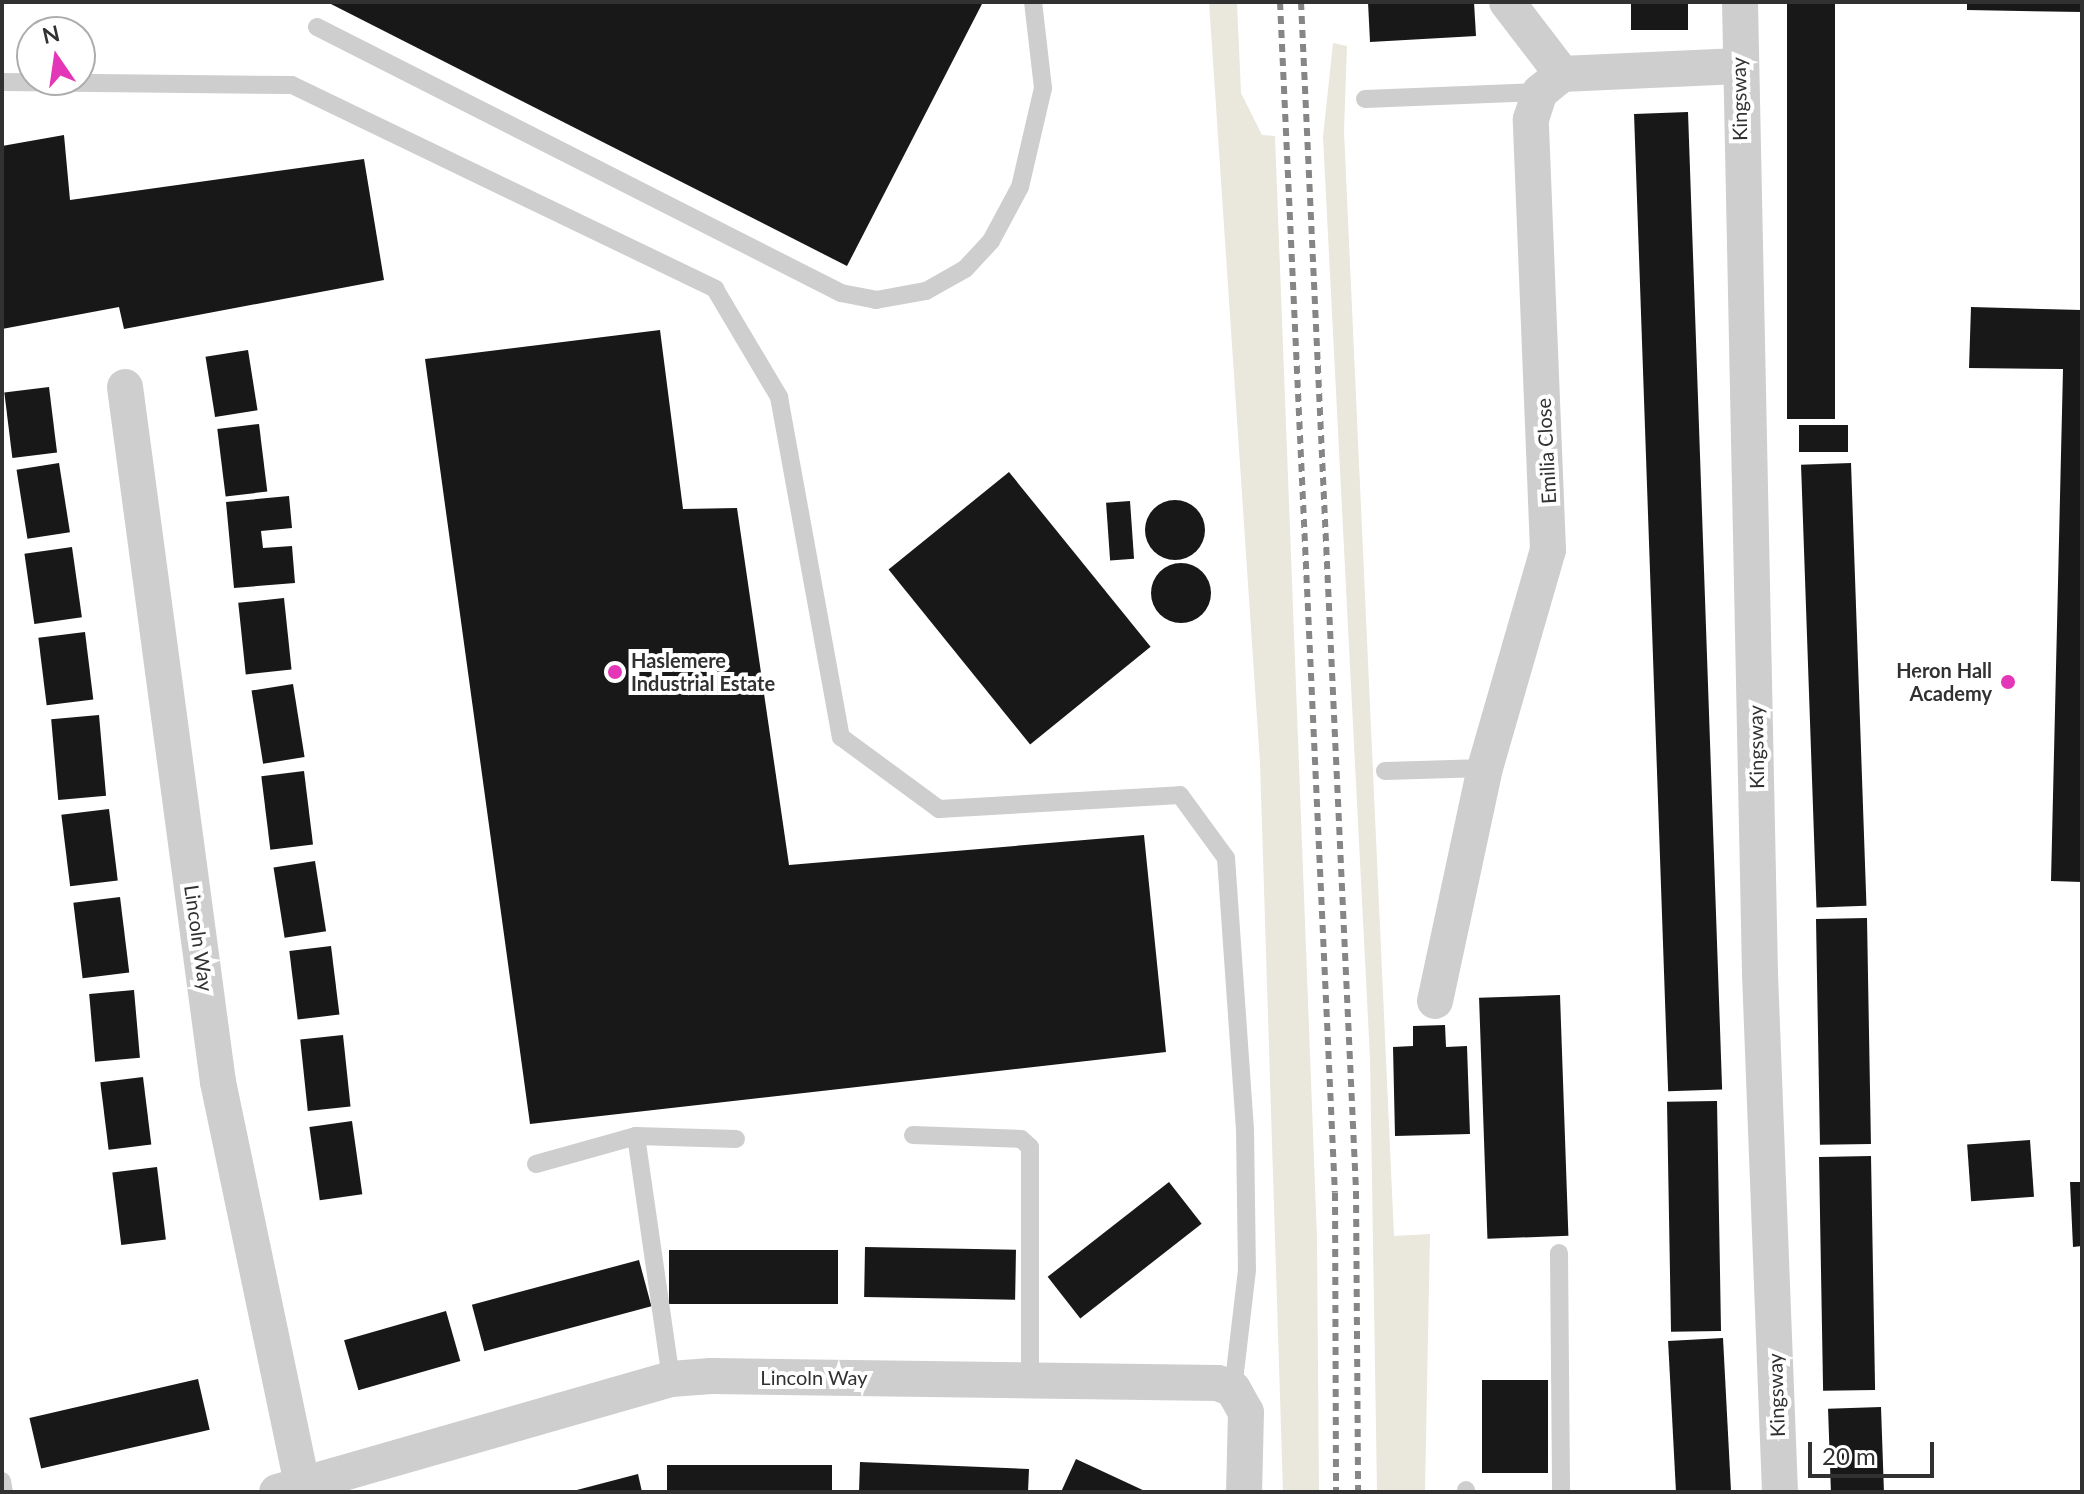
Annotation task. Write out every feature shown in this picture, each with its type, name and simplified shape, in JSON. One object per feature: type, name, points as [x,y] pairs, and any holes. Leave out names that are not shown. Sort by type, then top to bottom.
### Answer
[{"type":"street","name":"Kingsway","points":[[1740,2],[1739,66],[1780,1492]]},
{"type":"street","points":[[1507,4],[1551,83],[1739,66]]},
{"type":"street","name":"Emilia Close","points":[[1435,1001],[1485,768],[1548,550],[1530,140],[1551,83]]},
{"type":"street","name":"Lincoln Way","points":[[125,387],[218,1082],[290,1488],[671,1379],[1030,1378],[1233,1389]]},
{"type":"street","points":[[1233,1389],[1249,1434],[1244,1492]]},
{"type":"lane","points":[[317,27],[841,293],[876,300],[926,291],[965,269],[991,241],[1020,187],[1043,88],[1033,2]]},
{"type":"lane","points":[[2,82],[292,85],[715,289],[779,397],[841,737],[939,809],[1180,795],[1226,858],[1245,1130],[1246,1297],[1233,1389]]},
{"type":"lane","points":[[1365,99],[1551,83]]},
{"type":"lane","points":[[1385,771],[1485,768]]},
{"type":"lane","points":[[913,1135],[1021,1139],[1030,1147],[1030,1378]]},
{"type":"lane","points":[[636,1136],[671,1379]]},
{"type":"lane","points":[[536,1164],[636,1136],[736,1139]]},
{"type":"lane","points":[[1559,1253],[1561,1492]]},
{"type":"lane","points":[[2,1481],[4,1492]]},
{"type":"shaded area","points":[[1209,2],[1237,2],[1241,93],[1262,135],[1275,136],[1317,1237],[1319,1492],[1283,1492],[1260,763]]},
{"type":"shaded area","points":[[1333,43],[1347,46],[1344,131],[1394,1236],[1430,1234],[1425,1492],[1377,1492],[1370,1058],[1323,137]]},
{"type":"building","points":[[327,2],[983,2],[847,266]]},
{"type":"building","points":[[1368,2],[1474,2],[1476,36],[1370,42]]},
{"type":"building","points":[[1631,2],[1688,2],[1688,30],[1631,30]]},
{"type":"building","points":[[1787,2],[1835,2],[1835,419],[1787,419]]},
{"type":"building","points":[[1967,2],[2082,2],[2082,12],[1967,10]]},
{"type":"building","points":[[1688,112],[1722,1089],[1668,1091],[1634,114]]},
{"type":"building","points":[[64,135],[70,200],[364,159],[384,280],[124,329],[119,307],[2,329],[2,146]]},
{"type":"building","points":[[1971,307],[2082,310],[2082,882],[2051,881],[2063,369],[1969,368]]},
{"type":"building","name":"Haslemere Industrial Estate","points":[[660,330],[683,509],[737,508],[789,865],[1144,835],[1166,1052],[530,1124],[425,359]]},
{"type":"building","points":[[248,350],[258,410],[215,417],[206,357]]},
{"type":"building","points":[[49,387],[57,453],[12,458],[4,392]]},
{"type":"building","points":[[259,424],[267,491],[226,497],[217,429]]},
{"type":"building","points":[[1799,425],[1848,425],[1848,452],[1799,452]]},
{"type":"building","points":[[59,463],[70,532],[27,539],[17,470]]},
{"type":"building","points":[[1851,463],[1866,906],[1816,907],[1801,465]]},
{"type":"building","points":[[1009,472],[1151,647],[1030,744],[889,570]]},
{"type":"building","points":[[289,496],[292,528],[261,531],[263,548],[292,546],[295,583],[234,588],[226,502]]},
{"type":"building","points":[[1175,500],[1186,502],[1196,509],[1203,519],[1203,541],[1196,551],[1186,558],[1175,560],[1164,558],[1154,551],[1147,541],[1145,530],[1147,519],[1154,509],[1164,502]]},
{"type":"building","points":[[1130,501],[1134,559],[1110,561],[1106,503]]},
{"type":"building","points":[[72,547],[82,617],[34,624],[24,554]]},
{"type":"building","points":[[1181,563],[1192,565],[1202,572],[1209,582],[1209,604],[1202,614],[1192,621],[1181,623],[1170,621],[1160,614],[1153,604],[1151,593],[1153,582],[1160,572],[1170,565]]},
{"type":"building","points":[[284,598],[292,670],[246,674],[238,603]]},
{"type":"building","points":[[85,632],[93,699],[47,705],[38,638]]},
{"type":"building","points":[[293,684],[305,757],[263,764],[252,691]]},
{"type":"building","points":[[99,715],[106,796],[58,800],[51,719]]},
{"type":"building","points":[[304,771],[313,844],[270,850],[261,776]]},
{"type":"building","points":[[109,809],[118,880],[70,886],[61,815]]},
{"type":"building","points":[[315,861],[326,931],[285,938],[274,868]]},
{"type":"building","points":[[120,897],[129,972],[83,978],[73,903]]},
{"type":"building","points":[[1867,918],[1871,1144],[1820,1145],[1816,919]]},
{"type":"building","points":[[331,946],[339,1014],[298,1020],[289,951]]},
{"type":"building","points":[[134,990],[140,1058],[95,1062],[89,994]]},
{"type":"building","points":[[1560,995],[1568,1236],[1487,1239],[1479,998]]},
{"type":"building","points":[[1445,1025],[1446,1047],[1467,1046],[1470,1134],[1395,1136],[1393,1047],[1413,1046],[1413,1026]]},
{"type":"building","points":[[343,1035],[351,1107],[308,1111],[300,1039]]},
{"type":"building","points":[[143,1077],[151,1144],[109,1150],[100,1082]]},
{"type":"building","points":[[1717,1101],[1721,1331],[1671,1332],[1667,1102]]},
{"type":"building","points":[[352,1121],[362,1194],[320,1200],[309,1127]]},
{"type":"building","points":[[2030,1140],[2034,1197],[1971,1201],[1967,1144]]},
{"type":"building","points":[[1871,1156],[1875,1390],[1823,1391],[1819,1157]]},
{"type":"building","points":[[157,1167],[166,1239],[121,1245],[112,1172]]},
{"type":"building","points":[[1169,1182],[1202,1224],[1080,1319],[1048,1277]]},
{"type":"building","points":[[2070,1182],[2082,1182],[2082,1246],[2073,1247]]},
{"type":"building","points":[[865,1247],[1016,1250],[1015,1300],[864,1297]]},
{"type":"building","points":[[669,1250],[838,1250],[838,1304],[669,1304]]},
{"type":"building","points":[[639,1260],[651,1306],[484,1351],[472,1305]]},
{"type":"building","points":[[446,1311],[460,1361],[358,1390],[344,1340]]},
{"type":"building","points":[[1723,1338],[1731,1492],[1676,1492],[1668,1341]]},
{"type":"building","points":[[198,1379],[210,1430],[41,1469],[29,1418]]},
{"type":"building","points":[[1482,1380],[1548,1380],[1548,1473],[1482,1473]]},
{"type":"building","points":[[1881,1407],[1884,1492],[1831,1492],[1828,1409]]},
{"type":"building","points":[[1076,1459],[1147,1492],[1061,1492]]},
{"type":"building","points":[[860,1462],[1029,1469],[1028,1492],[859,1492]]},
{"type":"building","points":[[667,1465],[832,1465],[832,1492],[667,1492]]},
{"type":"building","points":[[638,1474],[642,1492],[573,1491]]},
{"type":"railway","points":[[1280,2],[1335,1193],[1336,1492]]},
{"type":"railway","points":[[1301,2],[1356,1191],[1358,1492]]},
{"type":"place","name":"Haslemere Industrial Estate","points":[[615,672]]},
{"type":"place","name":"Heron Hall Academy","points":[[2008,682]]}]
